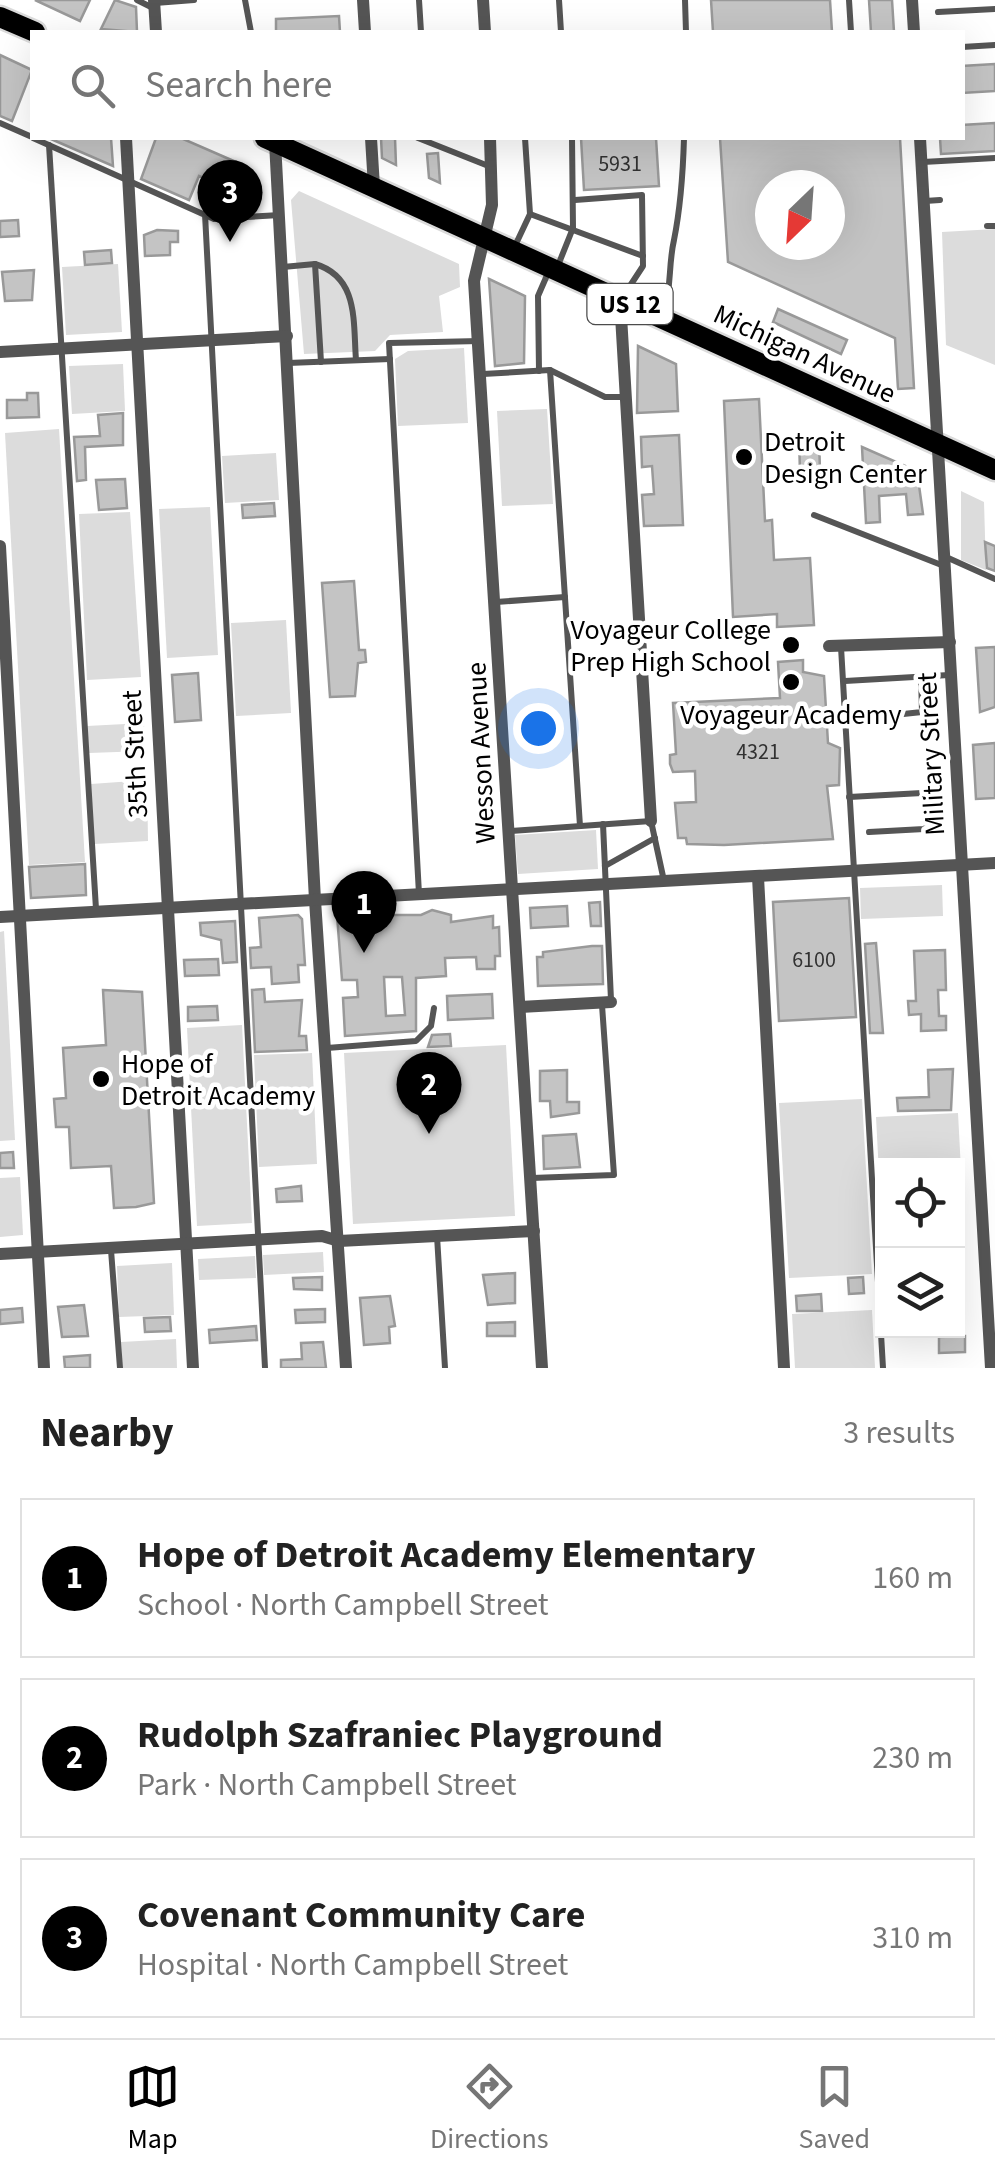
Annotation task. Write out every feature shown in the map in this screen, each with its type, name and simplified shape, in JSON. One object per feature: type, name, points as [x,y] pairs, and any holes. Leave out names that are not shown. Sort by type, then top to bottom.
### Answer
[{"type":"main road","points":[[0,16],[31,30]]},
{"type":"main road","name":"Michigan Avenue","points":[[270,140],[995,470]]},
{"type":"street","points":[[363,0],[364,30]]},
{"type":"street","points":[[483,0],[485,30]]},
{"type":"street","points":[[912,0],[914,30]]},
{"type":"street","points":[[154,4],[156,30]]},
{"type":"street","name":"35th Street","points":[[126,140],[192,1368]]},
{"type":"street","points":[[270,140],[280,215],[316,900],[346,1368]]},
{"type":"street","points":[[371,140],[374,187]]},
{"type":"street","name":"Wesson Avenue","points":[[490,140],[492,205],[474,281],[481,341],[542,1368]]},
{"type":"street","name":"Military Street","points":[[920,140],[991,1368]]},
{"type":"street","points":[[620,300],[651,821]]},
{"type":"street","points":[[0,352],[287,336]]},
{"type":"street","points":[[0,546],[44,1368]]},
{"type":"street","points":[[835,646],[950,642]]},
{"type":"street","points":[[0,917],[995,863]]},
{"type":"street","points":[[758,877],[784,1368]]},
{"type":"street","points":[[520,1007],[606,1002]]},
{"type":"street","points":[[0,1254],[322,1236],[339,1241],[534,1232]]},
{"type":"lane","points":[[136,0],[154,4],[194,0]]},
{"type":"lane","points":[[246,0],[251,30]]},
{"type":"lane","points":[[420,0],[421,30]]},
{"type":"lane","points":[[559,0],[560,30]]},
{"type":"lane","points":[[685,0],[686,30]]},
{"type":"lane","points":[[849,0],[851,30]]},
{"type":"lane","points":[[938,12],[995,9]]},
{"type":"lane","points":[[965,46],[995,45]]},
{"type":"lane","points":[[0,123],[30,136]]},
{"type":"lane","points":[[40,140],[214,218],[280,215]]},
{"type":"lane","points":[[429,140],[492,167]]},
{"type":"lane","points":[[513,250],[530,214],[525,140]]},
{"type":"lane","points":[[539,371],[538,296],[573,228],[572,140]]},
{"type":"lane","points":[[663,319],[673,285],[673,242],[682,214],[684,140]]},
{"type":"lane","points":[[49,144],[96,910]]},
{"type":"lane","points":[[922,162],[995,158]]},
{"type":"lane","points":[[574,200],[642,195],[644,266],[620,300]]},
{"type":"lane","points":[[924,201],[940,200]]},
{"type":"lane","points":[[204,214],[265,1368]]},
{"type":"lane","points":[[530,214],[643,256]]},
{"type":"lane","points":[[315,264],[321,362]]},
{"type":"lane","points":[[283,267],[315,264],[331,269],[351,295],[356,360]]},
{"type":"lane","points":[[419,895],[389,343],[481,341]]},
{"type":"lane","points":[[288,363],[390,359]]},
{"type":"lane","points":[[550,370],[580,826]]},
{"type":"lane","points":[[483,374],[550,370],[605,396],[626,396]]},
{"type":"lane","points":[[814,515],[995,578]]},
{"type":"lane","points":[[496,602],[565,597]]},
{"type":"lane","points":[[835,646],[846,682],[852,871],[883,1368]]},
{"type":"lane","points":[[846,682],[952,675]]},
{"type":"lane","points":[[847,720],[922,712],[921,676]]},
{"type":"lane","points":[[850,796],[922,793],[928,798],[930,824],[924,830],[869,832]]},
{"type":"lane","points":[[510,831],[651,821],[664,882]]},
{"type":"lane","points":[[530,1178],[614,1175],[603,824]]},
{"type":"lane","points":[[606,866],[655,838]]},
{"type":"lane","points":[[326,1048],[416,1041],[431,1026],[434,1008]]},
{"type":"lane","points":[[437,1235],[445,1368]]},
{"type":"lane","points":[[111,1248],[120,1368]]},
{"type":"shaded area","points":[[299,191],[459,264],[460,287],[439,296],[443,332],[390,335],[375,351],[304,354],[291,200]]},
{"type":"shaded area","points":[[995,229],[995,365],[946,345],[942,232]]},
{"type":"shaded area","points":[[118,264],[122,332],[66,335],[62,267]]},
{"type":"shaded area","points":[[464,348],[468,423],[398,426],[395,359],[408,351]]},
{"type":"shaded area","points":[[123,364],[125,411],[72,414],[69,366]]},
{"type":"shaded area","points":[[547,409],[553,504],[502,506],[497,411]]},
{"type":"shaded area","points":[[59,429],[85,862],[29,865],[5,433]]},
{"type":"shaded area","points":[[276,453],[279,500],[225,503],[222,456]]},
{"type":"shaded area","points":[[961,491],[984,502],[986,570],[961,560]]},
{"type":"shaded area","points":[[210,507],[218,655],[167,658],[159,509]]},
{"type":"shaded area","points":[[130,512],[141,677],[87,680],[79,514]]},
{"type":"shaded area","points":[[286,620],[291,713],[236,716],[231,623]]},
{"type":"shaded area","points":[[144,723],[145,751],[89,753],[87,726]]},
{"type":"shaded area","points":[[147,780],[148,841],[94,844],[91,784]]},
{"type":"shaded area","points":[[596,830],[598,869],[518,874],[515,835]]},
{"type":"shaded area","points":[[942,885],[943,916],[861,919],[860,888]]},
{"type":"shaded area","points":[[4,931],[15,1140],[0,1141],[0,932]]},
{"type":"shaded area","points":[[242,1025],[252,1223],[197,1226],[187,1028]]},
{"type":"shaded area","points":[[506,1045],[515,1216],[353,1224],[344,1053]]},
{"type":"shaded area","points":[[312,1053],[317,1164],[259,1167],[254,1055]]},
{"type":"shaded area","points":[[862,1099],[872,1274],[789,1278],[779,1103]]},
{"type":"shaded area","points":[[958,1113],[960,1158],[878,1158],[876,1117]]},
{"type":"shaded area","points":[[20,1177],[23,1235],[0,1237],[0,1178]]},
{"type":"shaded area","points":[[323,1252],[324,1272],[264,1275],[263,1255]]},
{"type":"shaded area","points":[[255,1256],[256,1278],[199,1280],[198,1259]]},
{"type":"shaded area","points":[[172,1263],[174,1315],[119,1317],[117,1266]]},
{"type":"shaded area","points":[[872,1310],[875,1368],[795,1368],[792,1314]]},
{"type":"shaded area","points":[[176,1339],[177,1368],[122,1368],[121,1342]]},
{"type":"building","points":[[35,0],[90,0],[80,21]]},
{"type":"building","points":[[115,0],[136,7],[137,30],[101,29]]},
{"type":"building","points":[[711,0],[830,0],[832,30],[713,30]]},
{"type":"building","points":[[869,0],[892,0],[894,30],[871,30]]},
{"type":"building","points":[[339,16],[340,30],[276,30],[276,19]]},
{"type":"building","points":[[0,55],[30,69],[30,75],[12,121],[0,116]]},
{"type":"building","points":[[995,64],[995,91],[965,93],[965,66]]},
{"type":"building","points":[[995,123],[995,151],[941,154],[940,140],[965,140],[965,125]]},
{"type":"building","points":[[53,140],[111,140],[113,166]]},
{"type":"building","points":[[155,140],[186,140],[236,162],[224,187],[199,176],[189,200],[141,179]]},
{"type":"building","points":[[381,140],[395,140],[396,165],[382,158]]},
{"type":"building","points":[[581,140],[656,140],[659,186],[584,190]]},
{"type":"building","points":[[720,140],[900,140],[914,388],[898,389],[895,338],[728,262]]},
{"type":"building","points":[[438,153],[440,183],[429,178],[427,154]]},
{"type":"building","points":[[18,220],[19,236],[0,237],[0,221]]},
{"type":"building","points":[[157,230],[178,231],[178,242],[170,242],[170,255],[145,256],[144,235]]},
{"type":"building","points":[[111,250],[112,263],[85,265],[84,252]]},
{"type":"building","points":[[34,270],[32,300],[5,301],[2,272]]},
{"type":"building","points":[[489,279],[525,296],[524,363],[495,366]]},
{"type":"building","points":[[778,309],[847,340],[841,354],[773,322]]},
{"type":"building","points":[[638,346],[676,364],[678,411],[637,413]]},
{"type":"building","points":[[27,393],[38,393],[39,417],[7,418],[7,400],[27,400]]},
{"type":"building","points":[[759,399],[765,521],[772,520],[774,560],[810,558],[814,625],[777,627],[777,614],[733,617],[724,401]]},
{"type":"building","points":[[123,413],[123,445],[85,447],[86,480],[77,481],[74,437],[100,436],[98,415]]},
{"type":"building","points":[[679,435],[683,525],[644,526],[642,495],[654,494],[652,466],[642,467],[641,437]]},
{"type":"building","points":[[799,436],[819,436],[820,472],[800,473]]},
{"type":"building","points":[[862,447],[917,471],[923,514],[908,515],[906,494],[879,496],[880,522],[866,523]]},
{"type":"building","points":[[125,479],[127,508],[99,510],[96,480]]},
{"type":"building","points":[[274,503],[275,516],[243,518],[242,505]]},
{"type":"building","points":[[985,542],[995,546],[995,571],[987,568]]},
{"type":"building","points":[[354,581],[359,650],[365,650],[366,662],[358,663],[355,696],[330,697],[322,583]]},
{"type":"building","points":[[995,647],[995,707],[980,712],[976,648]]},
{"type":"building","points":[[803,660],[803,672],[824,676],[828,743],[840,748],[839,785],[827,786],[833,839],[687,844],[686,838],[678,838],[675,803],[696,802],[695,771],[673,772],[670,764],[670,755],[676,754],[673,703],[780,698],[778,662]]},
{"type":"building","points":[[198,673],[201,720],[175,722],[172,675]]},
{"type":"building","points":[[995,743],[995,798],[976,799],[973,745]]},
{"type":"building","points":[[85,864],[86,895],[31,898],[29,867]]},
{"type":"building","points":[[849,898],[856,1017],[779,1021],[773,902]]},
{"type":"building","points":[[600,902],[601,926],[591,926],[589,903]]},
{"type":"building","points":[[567,906],[568,926],[531,928],[530,908]]},
{"type":"building","points":[[432,910],[451,915],[451,922],[493,916],[493,928],[499,927],[500,956],[495,956],[495,969],[477,969],[476,957],[445,958],[446,976],[416,978],[416,1031],[345,1036],[343,998],[358,997],[357,980],[342,980],[337,915],[421,915]],"holes":[[[384,977],[402,977],[405,1015],[386,1016]]]},
{"type":"building","points":[[298,915],[302,919],[305,965],[298,965],[299,982],[272,984],[271,967],[251,968],[250,948],[261,947],[259,918]]},
{"type":"building","points":[[235,921],[237,962],[223,963],[221,940],[201,935],[200,923]]},
{"type":"building","points":[[876,943],[883,1033],[870,1033],[865,944]]},
{"type":"building","points":[[602,946],[603,984],[538,986],[537,957],[543,957],[543,952]]},
{"type":"building","points":[[945,950],[946,990],[938,990],[939,1016],[946,1016],[946,1030],[921,1031],[921,1014],[909,1015],[908,1001],[916,1001],[914,951]]},
{"type":"building","points":[[218,959],[219,975],[185,976],[184,960]]},
{"type":"building","points":[[264,989],[265,1002],[302,1000],[299,1036],[306,1036],[307,1050],[255,1052],[252,990]]},
{"type":"building","points":[[103,990],[142,992],[154,1203],[136,1207],[114,1208],[111,1166],[71,1168],[69,1127],[56,1127],[54,1099],[66,1098],[63,1048],[106,1045]]},
{"type":"building","points":[[492,994],[493,1018],[448,1020],[447,996]]},
{"type":"building","points":[[217,1006],[218,1020],[188,1021],[188,1007]]},
{"type":"building","points":[[450,1034],[451,1046],[428,1047],[432,1035]]},
{"type":"building","points":[[953,1069],[951,1110],[898,1111],[897,1098],[929,1097],[928,1070]]},
{"type":"building","points":[[567,1070],[567,1102],[579,1102],[579,1113],[551,1117],[550,1101],[540,1101],[540,1071]]},
{"type":"building","points":[[576,1134],[580,1167],[544,1169],[543,1136]]},
{"type":"building","points":[[13,1152],[14,1168],[0,1168],[0,1153]]},
{"type":"building","points":[[301,1186],[302,1201],[277,1202],[276,1189]]},
{"type":"building","points":[[515,1273],[515,1303],[488,1305],[483,1275]]},
{"type":"building","points":[[322,1277],[322,1290],[294,1289],[293,1278]]},
{"type":"building","points":[[863,1277],[864,1293],[849,1294],[848,1278]]},
{"type":"building","points":[[821,1294],[822,1311],[797,1311],[796,1296]]},
{"type":"building","points":[[390,1296],[395,1326],[389,1327],[390,1343],[364,1345],[360,1298]]},
{"type":"building","points":[[84,1305],[88,1336],[62,1337],[58,1307]]},
{"type":"building","points":[[22,1308],[23,1322],[0,1324],[0,1310]]},
{"type":"building","points":[[325,1309],[325,1322],[296,1323],[295,1310]]},
{"type":"building","points":[[170,1317],[171,1331],[145,1332],[144,1318]]},
{"type":"building","points":[[515,1322],[515,1336],[487,1336],[487,1323]]},
{"type":"building","points":[[256,1326],[257,1340],[210,1343],[209,1330]]},
{"type":"building","points":[[939,1338],[965,1338],[965,1352],[939,1353]]},
{"type":"building","points":[[323,1342],[326,1368],[281,1368],[281,1360],[302,1359],[301,1343]]},
{"type":"building","points":[[90,1355],[90,1368],[65,1368],[64,1357]]},
{"type":"place","name":"Covenant Community Care","points":[[230,242]]},
{"type":"place","name":"Detroit Design Center","points":[[744,457]]},
{"type":"place","name":"Voyageur College Prep High School","points":[[791,645]]},
{"type":"place","name":"Voyageur Academy","points":[[791,682]]},
{"type":"place","name":"Hope of Detroit Academy Elementary","points":[[364,953]]},
{"type":"place","name":"Hope of Detroit Academy","points":[[101,1079]]},
{"type":"place","name":"Rudolph Szafraniec Playground","points":[[429,1134]]}]
